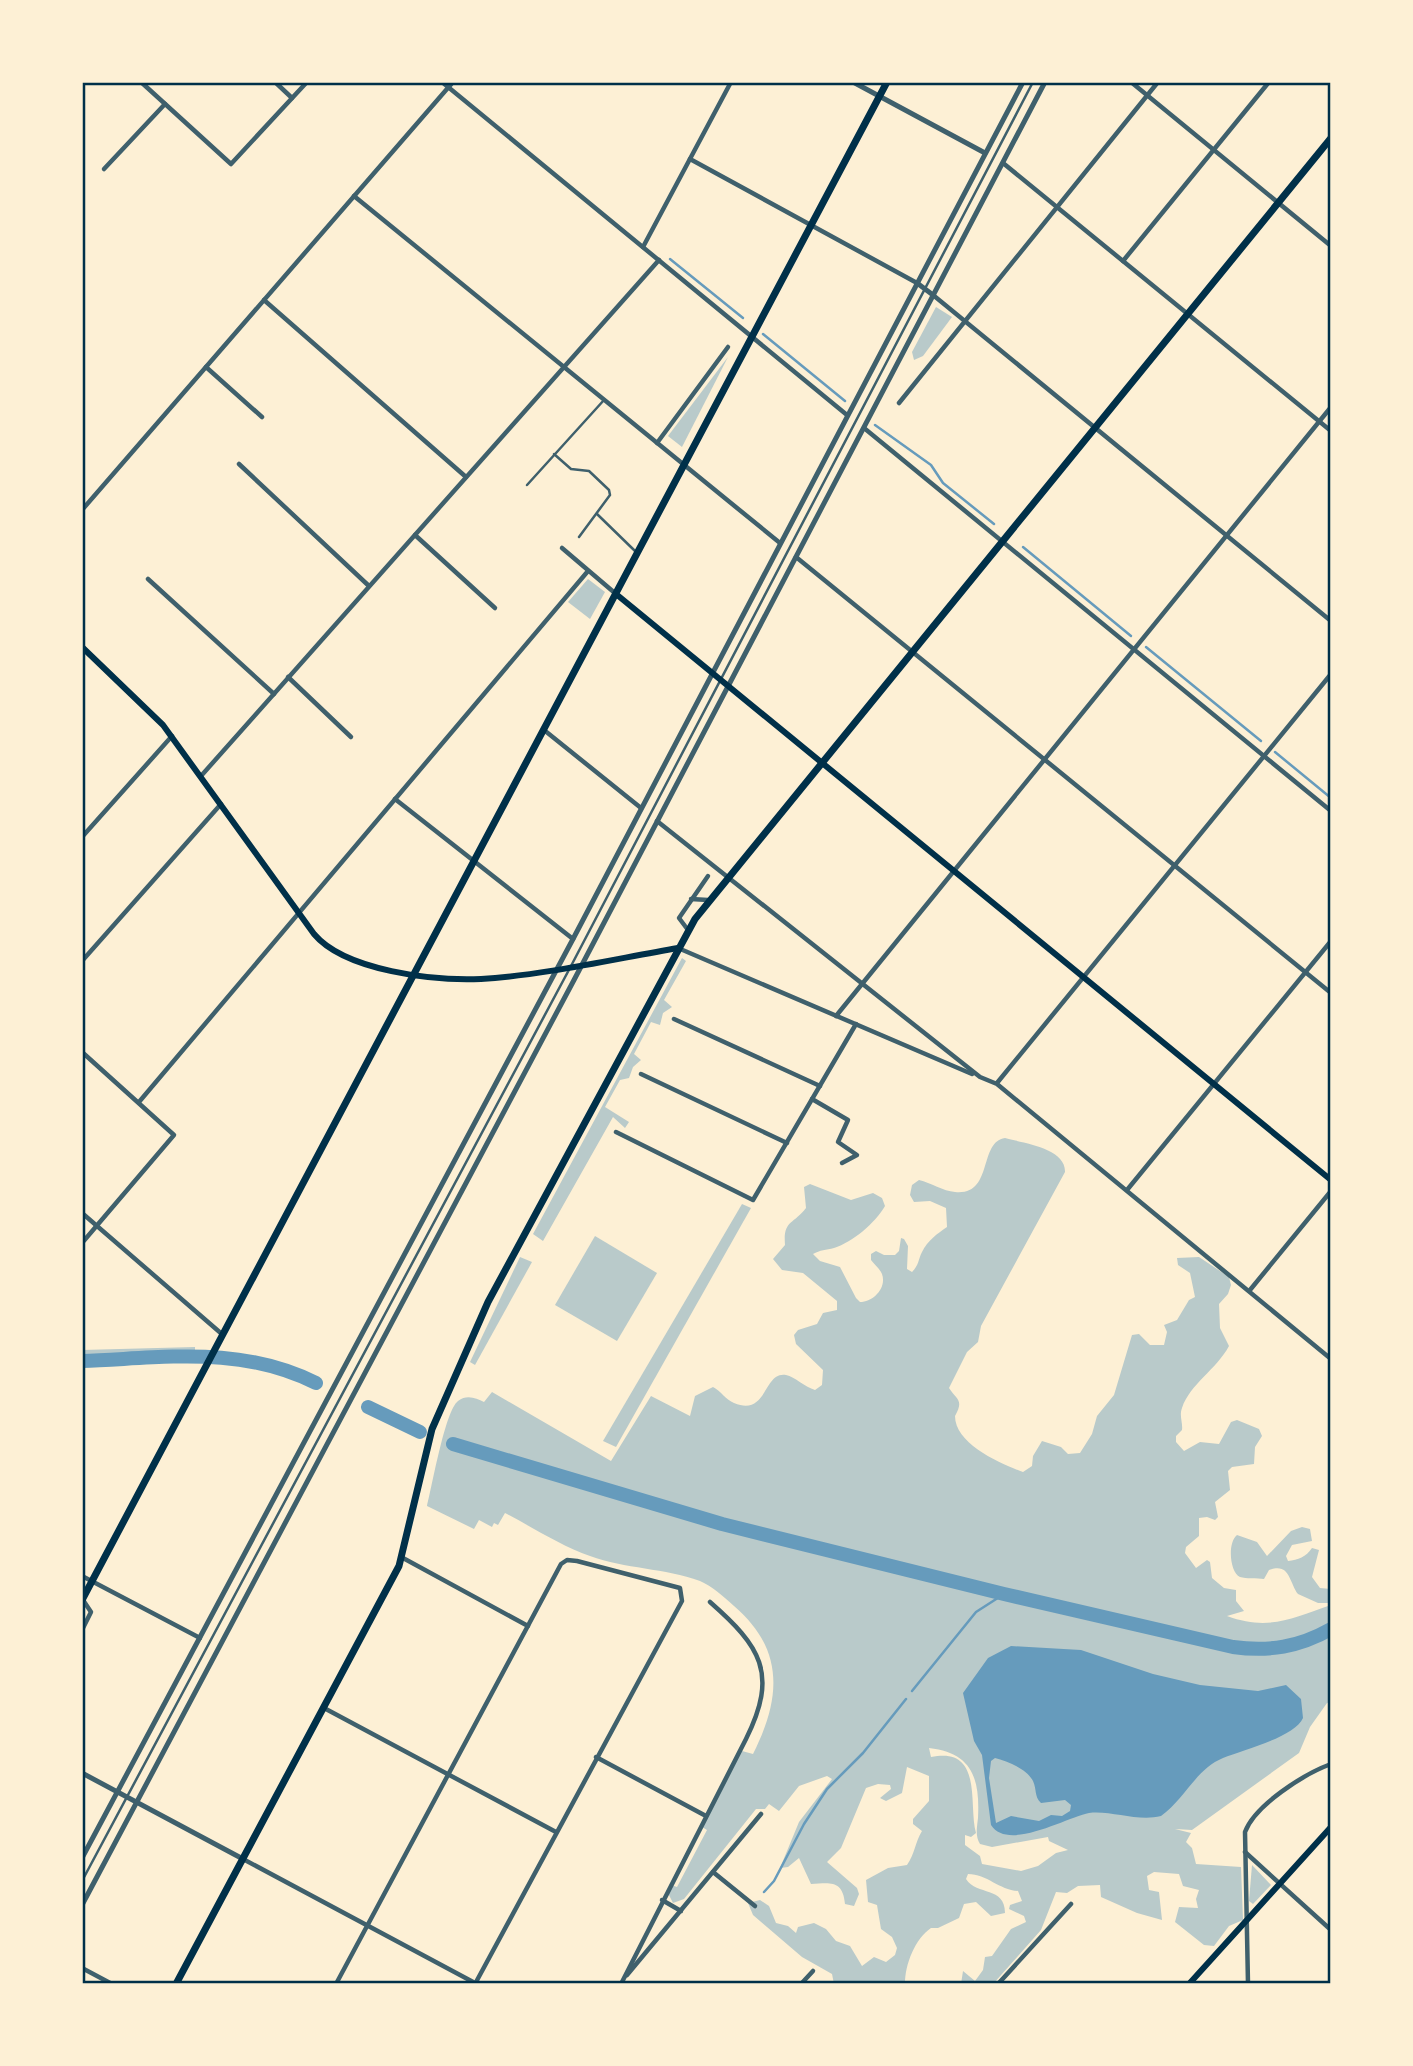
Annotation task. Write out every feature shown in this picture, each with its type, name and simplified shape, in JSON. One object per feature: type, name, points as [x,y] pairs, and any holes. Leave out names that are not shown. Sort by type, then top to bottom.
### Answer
[{"type":"main road","points":[[82,1600],[887,82]]},
{"type":"main road","points":[[176,1984],[403,1558],[432,1429],[459,1363],[511,1256],[688,930],[727,876],[1331,138]]},
{"type":"main road","points":[[616,594],[1331,1180]]},
{"type":"main road","points":[[82,647],[152,712],[319,940],[346,959],[415,974],[481,979],[678,948]]},
{"type":"main road","points":[[1189,1984],[1331,1827]]},
{"type":"street","points":[[141,82],[230,164],[307,82]]},
{"type":"street","points":[[275,82],[292,98]]},
{"type":"street","points":[[442,82],[847,415]]},
{"type":"street","points":[[82,510],[453,82]]},
{"type":"street","points":[[643,247],[731,82]]},
{"type":"street","points":[[853,82],[985,153]]},
{"type":"street","points":[[82,1858],[573,939],[1023,82]]},
{"type":"street","points":[[82,1905],[582,965],[1045,82]]},
{"type":"street","points":[[1131,82],[1331,246]]},
{"type":"street","points":[[899,403],[1158,82]]},
{"type":"street","points":[[1123,261],[1269,82]]},
{"type":"street","points":[[104,169],[165,104]]},
{"type":"street","points":[[690,159],[925,289],[1331,621]]},
{"type":"street","points":[[1003,163],[1331,431]]},
{"type":"street","points":[[354,196],[780,543]]},
{"type":"street","points":[[201,776],[659,260]]},
{"type":"street","points":[[264,300],[466,477]]},
{"type":"street","points":[[657,443],[728,348]]},
{"type":"street","points":[[206,368],[262,416]]},
{"type":"street","points":[[836,1016],[1331,407]]},
{"type":"street","points":[[864,428],[1331,811]]},
{"type":"street","points":[[239,464],[369,586]]},
{"type":"street","points":[[415,535],[495,608]]},
{"type":"street","points":[[562,548],[616,594]]},
{"type":"street","points":[[796,557],[1331,993]]},
{"type":"street","points":[[139,1102],[588,570]]},
{"type":"street","points":[[148,579],[274,694]]},
{"type":"street","points":[[997,1084],[1331,674]]},
{"type":"street","points":[[288,677],[351,737]]},
{"type":"street","points":[[544,730],[641,808]]},
{"type":"street","points":[[82,837],[172,736]]},
{"type":"street","points":[[395,799],[573,939]]},
{"type":"street","points":[[82,961],[221,804]]},
{"type":"street","points":[[657,821],[980,1077]]},
{"type":"street","points":[[688,930],[678,918],[708,876]]},
{"type":"street","points":[[690,899],[708,900]]},
{"type":"street","points":[[1127,1190],[1331,941]]},
{"type":"street","points":[[678,948],[997,1084],[1331,1359]]},
{"type":"street","points":[[674,1019],[820,1086]]},
{"type":"street","points":[[616,1132],[753,1200],[856,1024]]},
{"type":"street","points":[[82,1243],[174,1135],[84,1056]]},
{"type":"street","points":[[641,1074],[787,1143]]},
{"type":"street","points":[[812,1099],[848,1120],[838,1142],[857,1155],[842,1163]]},
{"type":"street","points":[[1250,1290],[1331,1191]]},
{"type":"street","points":[[82,1213],[223,1335]]},
{"type":"street","points":[[403,1558],[528,1626]]},
{"type":"street","points":[[82,1773],[137,1802],[367,1926],[475,1984],[682,1601],[683,1592],[662,1581],[567,1560],[561,1564],[448,1774],[367,1926],[336,1984]]},
{"type":"street","points":[[82,1576],[200,1639]]},
{"type":"street","points":[[82,1600],[91,1612],[82,1630]]},
{"type":"street","points":[[621,1984],[753,1725],[760,1688],[759,1654],[747,1636],[710,1602]]},
{"type":"street","points":[[324,1708],[556,1832]]},
{"type":"street","points":[[596,1757],[706,1815]]},
{"type":"street","points":[[1248,1984],[1245,1832],[1259,1810],[1331,1764]]},
{"type":"street","points":[[621,1984],[761,1814]]},
{"type":"street","points":[[1245,1852],[1331,1930]]},
{"type":"street","points":[[713,1871],[755,1906]]},
{"type":"street","points":[[662,1900],[681,1911]]},
{"type":"street","points":[[998,1984],[1071,1905]]},
{"type":"street","points":[[82,1968],[112,1984]]},
{"type":"street","points":[[801,1984],[813,1971]]},
{"type":"lane","points":[[82,1881],[571,966],[1033,82]]},
{"type":"lane","points":[[527,485],[604,400]]},
{"type":"lane","points":[[554,454],[571,469],[589,471],[606,485],[610,495],[579,537]]},
{"type":"lane","points":[[597,514],[638,553]]},
{"type":"shaded area","points":[[936,307],[952,317],[923,356],[914,360],[912,352]]},
{"type":"shaded area","points":[[728,357],[682,447],[668,436]]},
{"type":"shaded area","points":[[588,579],[605,592],[590,619],[568,602]]},
{"type":"shaded area","points":[[682,958],[686,961],[664,1000],[672,1007],[663,1013],[660,1025],[651,1022],[634,1054],[641,1060],[633,1067],[629,1078],[620,1080],[605,1107],[629,1122],[625,1128],[613,1117],[543,1241],[533,1234]]},
{"type":"shaded area","points":[[1005,1138],[1042,1148],[1059,1157],[1065,1172],[981,1326],[978,1342],[967,1352],[949,1388],[958,1400],[959,1407],[955,1416],[957,1426],[971,1444],[981,1451],[1023,1472],[1032,1466],[1033,1456],[1042,1441],[1061,1447],[1068,1454],[1080,1453],[1092,1434],[1097,1416],[1114,1395],[1132,1335],[1139,1334],[1150,1345],[1164,1345],[1167,1332],[1164,1325],[1177,1320],[1189,1300],[1195,1297],[1190,1273],[1178,1265],[1177,1258],[1199,1257],[1229,1277],[1231,1285],[1228,1294],[1219,1304],[1220,1328],[1229,1346],[1186,1399],[1181,1411],[1182,1430],[1176,1436],[1176,1442],[1184,1451],[1200,1442],[1219,1444],[1231,1422],[1237,1420],[1259,1429],[1262,1436],[1255,1447],[1254,1464],[1232,1467],[1228,1471],[1230,1490],[1215,1502],[1218,1517],[1215,1520],[1199,1518],[1199,1536],[1186,1547],[1185,1553],[1196,1568],[1207,1560],[1210,1562],[1212,1578],[1224,1588],[1236,1590],[1236,1601],[1244,1611],[1227,1616],[1267,1623],[1291,1619],[1331,1605],[1331,1702],[1327,1703],[1310,1727],[1299,1753],[1192,1830],[1175,1829],[1191,1833],[1186,1842],[1192,1848],[1196,1864],[1241,1867],[1243,1920],[1229,1926],[1214,1946],[1204,1945],[1175,1922],[1179,1907],[1198,1908],[1196,1899],[1199,1890],[1183,1886],[1179,1874],[1154,1872],[1147,1876],[1149,1890],[1159,1892],[1162,1920],[1137,1913],[1101,1897],[1100,1885],[1078,1886],[1067,1893],[1056,1892],[1041,1930],[993,1984],[961,1984],[963,1971],[975,1981],[983,1970],[985,1957],[992,1956],[1011,1929],[1026,1922],[1024,1916],[1009,1909],[1010,1905],[1022,1901],[1018,1891],[968,1874],[966,1879],[971,1884],[1000,1899],[1005,1913],[991,1916],[976,1902],[964,1904],[959,1918],[938,1928],[931,1928],[920,1939],[909,1960],[905,1984],[834,1984],[832,1974],[802,1957],[753,1915],[748,1903],[760,1900],[769,1906],[776,1923],[788,1926],[796,1933],[798,1927],[814,1923],[826,1929],[836,1941],[850,1946],[862,1966],[874,1957],[886,1962],[895,1955],[897,1948],[892,1937],[881,1929],[877,1905],[868,1902],[866,1880],[888,1868],[907,1865],[910,1861],[922,1831],[913,1824],[913,1819],[929,1801],[929,1776],[907,1767],[902,1793],[886,1801],[880,1798],[891,1789],[890,1785],[878,1784],[866,1788],[841,1848],[827,1862],[857,1888],[859,1894],[854,1906],[845,1904],[838,1886],[811,1884],[799,1858],[788,1867],[780,1868],[799,1822],[832,1779],[827,1776],[799,1786],[779,1811],[769,1804],[765,1809],[756,1809],[684,1899],[673,1903],[668,1893],[671,1885],[677,1887],[707,1830],[702,1827],[742,1751],[753,1754],[769,1713],[773,1676],[770,1657],[762,1640],[751,1623],[734,1606],[700,1581],[590,1556],[557,1542],[505,1513],[498,1525],[494,1523],[492,1527],[479,1520],[474,1529],[427,1506],[448,1419],[458,1401],[468,1397],[484,1402],[492,1392],[611,1461],[651,1396],[690,1416],[695,1396],[713,1387],[731,1402],[745,1406],[759,1399],[779,1376],[789,1376],[815,1390],[822,1385],[823,1370],[796,1344],[794,1335],[798,1330],[817,1324],[823,1313],[837,1310],[837,1301],[803,1273],[782,1270],[773,1259],[785,1245],[787,1227],[806,1208],[804,1187],[810,1184],[851,1200],[873,1193],[882,1198],[885,1206],[863,1231],[841,1245],[813,1254],[820,1261],[840,1267],[860,1302],[870,1300],[881,1289],[883,1279],[871,1260],[871,1254],[876,1251],[884,1255],[895,1255],[899,1251],[901,1238],[904,1239],[908,1246],[907,1269],[912,1272],[927,1244],[947,1227],[946,1208],[930,1201],[914,1202],[910,1195],[912,1185],[919,1180],[950,1191],[967,1191],[981,1178],[991,1149]],"holes":[[[929,1748],[944,1751],[964,1762],[975,1780],[978,1804],[977,1835],[980,1844],[992,1847],[1048,1837],[1049,1841],[1068,1850],[1056,1853],[1038,1866],[1021,1871],[982,1864],[980,1856],[965,1845],[965,1835],[971,1837],[976,1833],[970,1780],[959,1760],[948,1756],[931,1757]]]},
{"type":"shaded area","points":[[742,1204],[751,1208],[616,1447],[603,1441]]},
{"type":"shaded area","points":[[595,1236],[657,1273],[617,1341],[555,1305]]},
{"type":"shaded area","points":[[520,1257],[532,1262],[475,1365],[470,1362]]},
{"type":"shaded area","points":[[195,1347],[195,1352],[82,1357],[82,1350]]},
{"type":"shaded area","points":[[1302,1527],[1310,1529],[1312,1541],[1292,1545],[1286,1556],[1288,1561],[1292,1561],[1304,1556],[1312,1548],[1319,1550],[1312,1577],[1320,1588],[1331,1589],[1331,1603],[1318,1603],[1298,1594],[1288,1574],[1281,1569],[1269,1570],[1264,1579],[1240,1577],[1234,1570],[1231,1551],[1237,1535],[1257,1542],[1267,1556],[1291,1531]]},
{"type":"shaded area","points":[[1252,1865],[1271,1885],[1253,1904],[1249,1901]]},
{"type":"water","points":[[1011,1646],[1081,1650],[1153,1674],[1200,1685],[1258,1691],[1286,1685],[1301,1699],[1303,1718],[1298,1725],[1279,1737],[1223,1758],[1205,1769],[1177,1802],[1161,1816],[1143,1818],[1089,1813],[1038,1831],[1010,1835],[999,1832],[991,1825],[982,1755],[974,1741],[963,1693],[988,1658]],"holes":[[[995,1758],[1026,1773],[1034,1784],[1041,1803],[1065,1800],[1071,1805],[1070,1811],[1062,1816],[1051,1815],[1039,1821],[1011,1816],[996,1823],[989,1778],[991,1761]]]},
{"type":"waterway","points":[[670,259],[743,318]]},
{"type":"waterway","points":[[763,334],[845,401]]},
{"type":"waterway","points":[[875,425],[931,465],[943,483],[994,524]]},
{"type":"waterway","points":[[1023,547],[1131,636]]},
{"type":"waterway","points":[[1146,647],[1261,741]]},
{"type":"waterway","points":[[1275,752],[1331,798]]},
{"type":"waterway","points":[[82,1361],[172,1357],[230,1359],[288,1371],[316,1383]]},
{"type":"waterway","points":[[368,1407],[420,1432]]},
{"type":"waterway","points":[[453,1444],[722,1524],[1233,1647],[1284,1647],[1331,1629]]},
{"type":"waterway","points":[[912,1691],[976,1612],[1004,1594]]},
{"type":"waterway","points":[[764,1892],[774,1881],[804,1824],[827,1789],[863,1753],[906,1699]]}]
